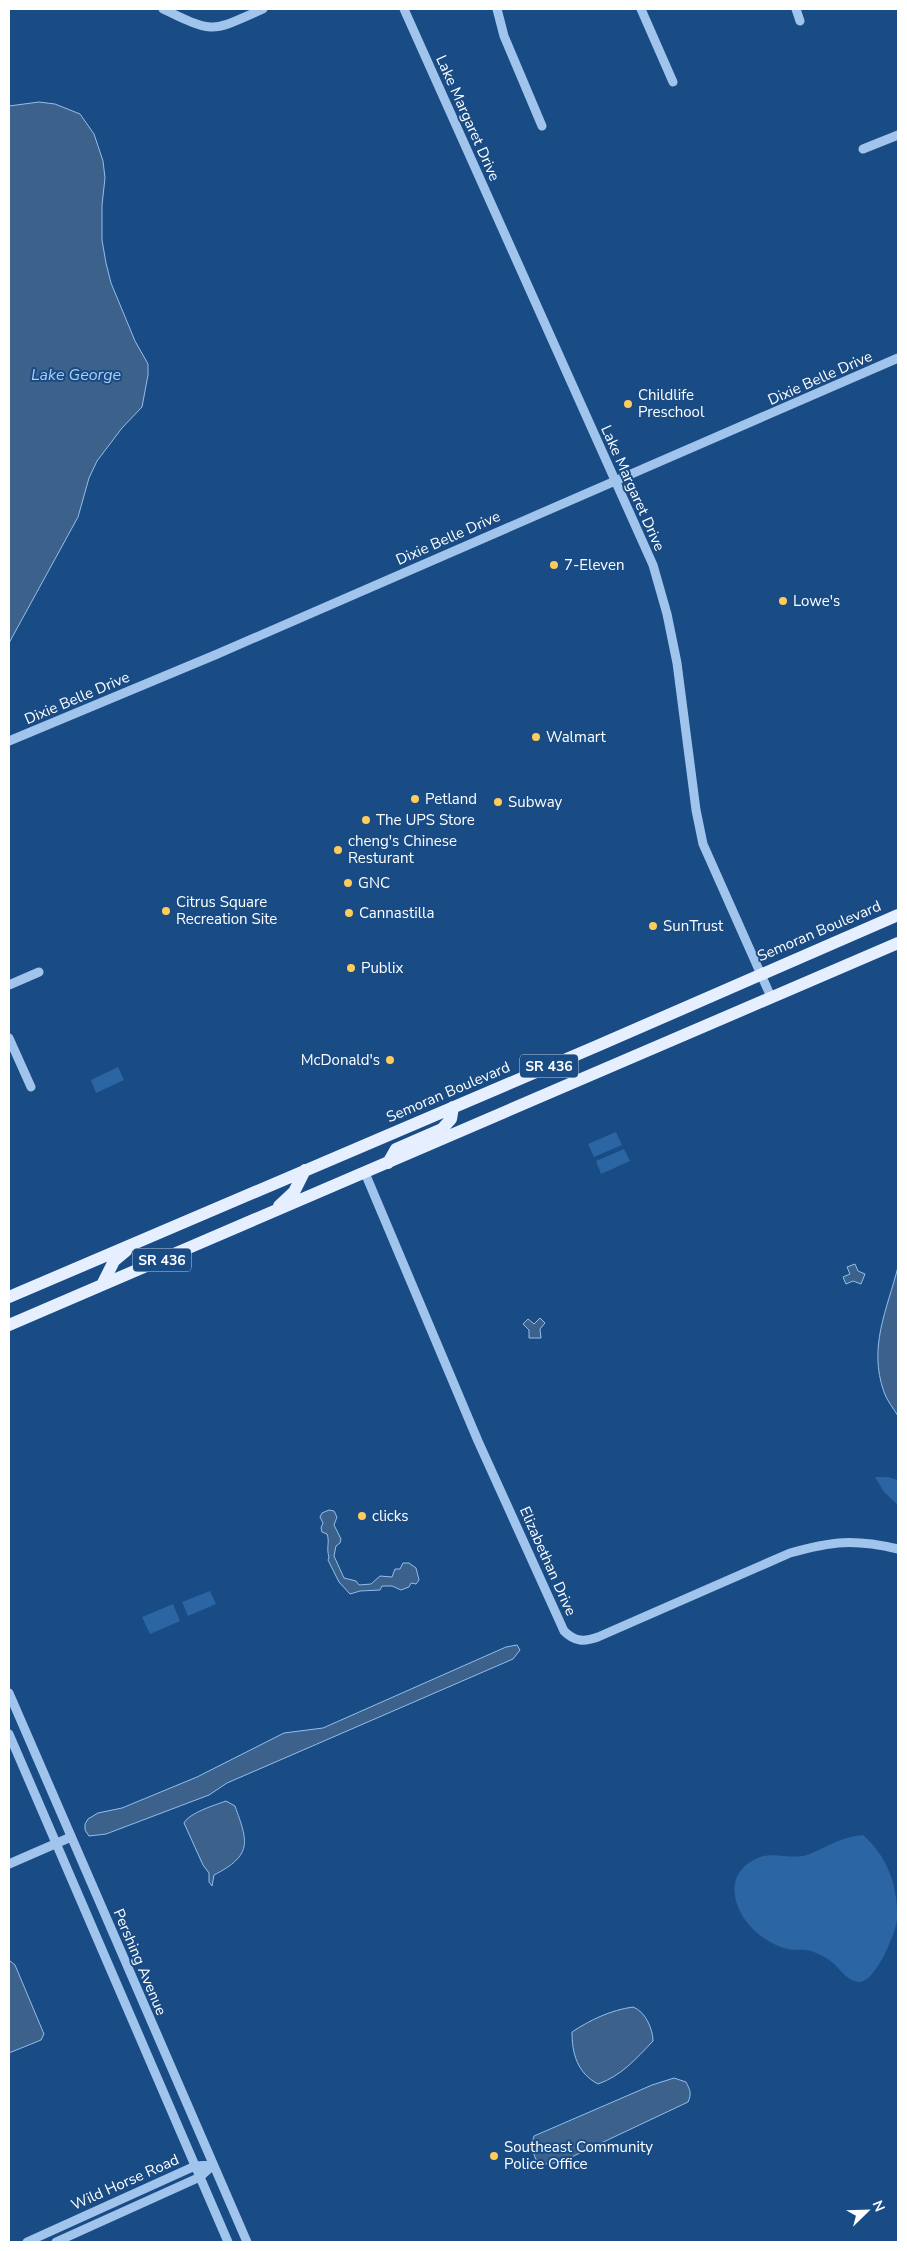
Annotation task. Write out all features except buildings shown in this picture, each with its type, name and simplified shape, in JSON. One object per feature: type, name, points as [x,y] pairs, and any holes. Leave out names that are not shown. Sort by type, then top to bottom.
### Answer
[{"type":"main road","name":"Semoran Boulevard","points":[[9,1297],[898,915]]},
{"type":"main road","name":"SR 436","points":[[9,1325],[898,943]]},
{"type":"main road","points":[[388,1163],[396,1149],[442,1129],[451,1119],[453,1107]]},
{"type":"main road","points":[[270,1214],[294,1192],[305,1170]]},
{"type":"main road","points":[[102,1285],[114,1261],[138,1241]]},
{"type":"street","points":[[163,9],[199,27],[210,29],[223,27],[263,9]]},
{"type":"street","name":"Lake Margaret Drive","points":[[404,9],[653,565],[667,614],[690,755],[696,810],[703,844],[771,997]]},
{"type":"street","points":[[497,9],[504,36],[542,126]]},
{"type":"street","points":[[642,9],[673,82]]},
{"type":"street","points":[[796,9],[800,21]]},
{"type":"street","points":[[863,149],[898,135]]},
{"type":"street","name":"Dixie Belle Drive","points":[[9,741],[215,655],[898,358]]},
{"type":"street","points":[[9,984],[39,972]]},
{"type":"street","points":[[9,1038],[31,1087]]},
{"type":"street","name":"Elizabethan Drive","points":[[365,1173],[478,1441],[564,1631],[569,1636],[587,1641],[790,1553],[823,1544],[846,1541],[872,1543],[898,1549]]},
{"type":"street","name":"Pershing Avenue","points":[[9,1693],[247,2242]]},
{"type":"street","name":"Pershing Avenue","points":[[9,1734],[228,2242]]},
{"type":"street","points":[[47,1824],[63,1818]]},
{"type":"street","points":[[9,1864],[71,1837]]},
{"type":"street","name":"Wild Horse Road","points":[[27,2242],[195,2166],[213,2165]]},
{"type":"street","name":"Wild Horse Road","points":[[56,2242],[200,2177],[213,2165]]},
{"type":"shaded area","points":[[118,1067],[124,1080],[96,1093],[91,1080]]},
{"type":"shaded area","points":[[616,1132],[622,1145],[594,1157],[588,1144]]},
{"type":"shaded area","points":[[624,1149],[630,1161],[601,1174],[596,1161]]},
{"type":"shaded area","points":[[875,1477],[888,1477],[898,1480],[898,1505],[884,1492]]},
{"type":"shaded area","points":[[210,1591],[216,1604],[188,1616],[182,1602]]},
{"type":"shaded area","points":[[173,1604],[180,1621],[150,1634],[142,1617]]},
{"type":"shaded area","points":[[863,1835],[879,1853],[890,1873],[896,1895],[897,1919],[893,1935],[884,1955],[872,1974],[866,1980],[860,1982],[848,1978],[833,1963],[819,1954],[807,1950],[782,1948],[756,1932],[740,1911],[735,1887],[738,1875],[745,1866],[758,1858],[769,1855],[795,1857],[807,1855],[841,1840]]},
{"type":"water","name":"Lake George","points":[[39,102],[55,104],[80,114],[94,134],[103,161],[105,178],[102,205],[102,240],[106,263],[111,283],[135,341],[148,364],[148,375],[142,407],[122,428],[97,461],[89,478],[78,517],[9,643],[9,106]]},
{"type":"water","points":[[855,1264],[858,1271],[865,1274],[861,1284],[853,1281],[846,1284],[843,1277],[850,1274],[847,1267]]},
{"type":"water","points":[[898,1267],[898,1416],[884,1392],[878,1360],[878,1344]]},
{"type":"water","points":[[540,1318],[545,1323],[540,1329],[541,1338],[529,1338],[529,1330],[523,1324],[528,1319],[534,1324]]},
{"type":"water","points":[[329,1510],[334,1511],[337,1517],[334,1525],[341,1539],[340,1543],[336,1546],[334,1556],[344,1578],[356,1581],[359,1585],[371,1584],[380,1576],[392,1577],[395,1569],[400,1569],[403,1563],[409,1563],[416,1568],[419,1580],[416,1584],[411,1583],[409,1587],[401,1590],[392,1586],[382,1586],[380,1590],[360,1591],[350,1594],[339,1582],[328,1560],[328,1537],[327,1534],[322,1532],[323,1523],[320,1517],[322,1513]]},
{"type":"water","points":[[517,1645],[520,1650],[513,1659],[227,1783],[209,1795],[106,1834],[89,1836],[85,1830],[85,1824],[88,1819],[98,1813],[122,1808],[197,1777],[284,1733],[323,1728],[506,1647]]},
{"type":"water","points":[[226,1801],[235,1806],[243,1829],[244,1846],[236,1861],[214,1875],[212,1886],[209,1882],[209,1873],[203,1865],[184,1823],[191,1816]]},
{"type":"water","points":[[9,1960],[15,1965],[44,2034],[41,2040],[9,2053]]},
{"type":"water","points":[[633,2007],[641,2012],[648,2021],[653,2041],[621,2072],[598,2084],[585,2074],[577,2062],[572,2032],[601,2016]]},
{"type":"water","points":[[674,2078],[686,2082],[690,2092],[688,2102],[561,2162],[546,2164],[536,2160],[531,2146],[534,2136],[652,2085]]},
{"type":"place","name":"Childlife Preschool","points":[[628,404]]},
{"type":"place","name":"7-Eleven","points":[[554,565]]},
{"type":"place","name":"Lowe's","points":[[783,601]]},
{"type":"place","name":"Walmart","points":[[536,737]]},
{"type":"place","name":"Petland","points":[[415,799]]},
{"type":"place","name":"Subway","points":[[498,802]]},
{"type":"place","name":"The UPS Store","points":[[366,820]]},
{"type":"place","name":"cheng's Chinese Resturant","points":[[338,850]]},
{"type":"place","name":"GNC","points":[[348,883]]},
{"type":"place","name":"Citrus Square Recreation Site","points":[[166,911]]},
{"type":"place","name":"Cannastilla","points":[[349,913]]},
{"type":"place","name":"SunTrust","points":[[653,926]]},
{"type":"place","name":"Publix","points":[[351,968]]},
{"type":"place","name":"McDonald's","points":[[390,1060]]},
{"type":"place","name":"clicks","points":[[362,1516]]},
{"type":"place","name":"Southeast Community Police Office","points":[[494,2156]]}]
